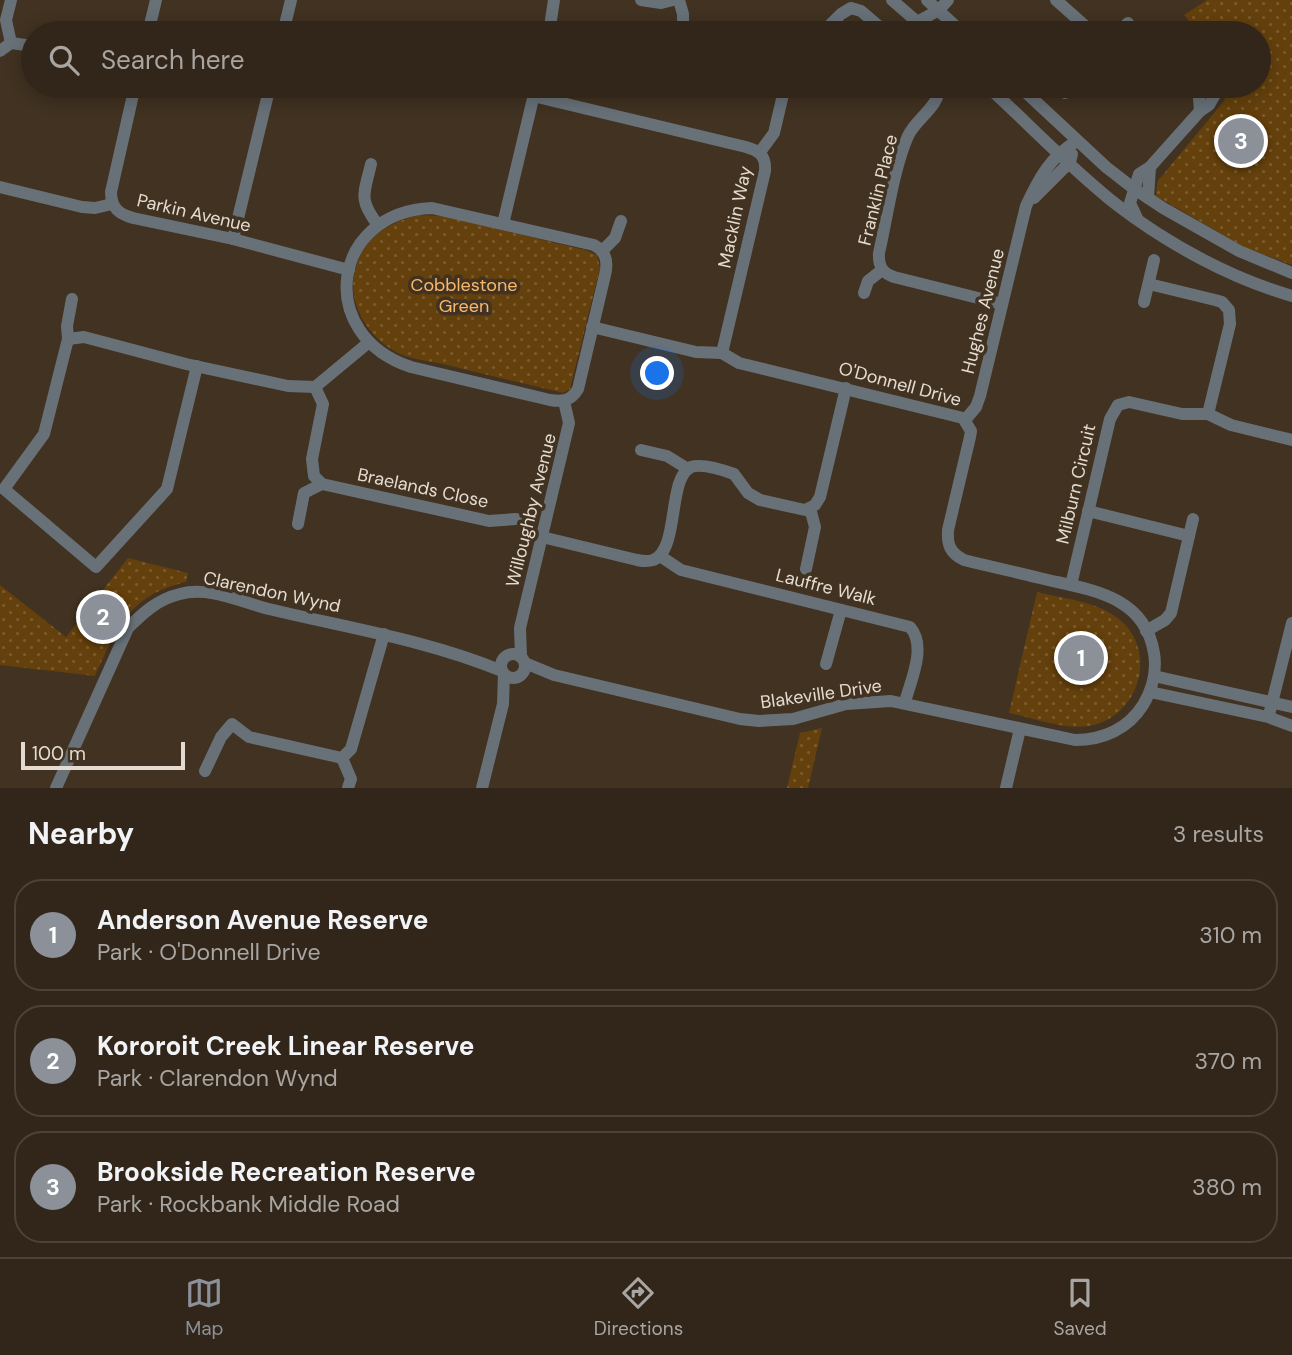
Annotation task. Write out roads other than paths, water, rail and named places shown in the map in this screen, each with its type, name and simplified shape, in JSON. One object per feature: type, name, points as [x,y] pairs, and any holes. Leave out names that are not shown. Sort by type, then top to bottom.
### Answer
[{"type":"street","points":[[5,47],[6,20],[11,0]]},
{"type":"street","points":[[151,21],[156,0]]},
{"type":"street","points":[[286,21],[291,0]]},
{"type":"street","points":[[552,21],[554,0]]},
{"type":"street","points":[[553,16],[560,0]]},
{"type":"street","points":[[641,0],[661,3],[673,0]]},
{"type":"street","points":[[678,0],[683,21]]},
{"type":"street","points":[[892,0],[916,21]]},
{"type":"street","points":[[917,21],[927,0],[943,5],[955,21]]},
{"type":"street","points":[[1056,0],[1080,21]]},
{"type":"street","points":[[919,21],[943,5]]},
{"type":"street","points":[[835,21],[851,8],[861,11],[873,21]]},
{"type":"street","name":"Parkin Avenue","points":[[132,98],[111,192],[112,204],[118,212],[133,218],[233,239],[349,270]]},
{"type":"street","points":[[233,239],[267,98]]},
{"type":"street","points":[[503,224],[533,98]]},
{"type":"street","name":"Macklin Way","points":[[561,98],[746,147],[760,152],[764,158],[765,171],[722,354]]},
{"type":"street","points":[[760,152],[774,133],[782,98]]},
{"type":"street","name":"Franklin Place","points":[[937,98],[911,130],[903,148],[878,253],[882,270],[894,278],[1002,304]]},
{"type":"street","points":[[1000,98],[1117,204],[1161,235],[1256,284],[1292,296]]},
{"type":"street","points":[[1032,98],[1133,188],[1239,251],[1292,273]]},
{"type":"street","points":[[1200,98],[1200,111]]},
{"type":"street","points":[[1138,219],[1130,203],[1139,174],[1150,167],[1213,98]]},
{"type":"street","points":[[1058,152],[1077,141]]},
{"type":"street","points":[[1026,206],[1070,162],[1077,141]]},
{"type":"street","name":"Hughes Avenue","points":[[965,419],[978,403],[1026,206],[1036,184],[1058,152]]},
{"type":"street","points":[[371,164],[363,200],[367,211],[378,225]]},
{"type":"street","points":[[1148,198],[1150,167]]},
{"type":"street","points":[[0,187],[82,207],[95,208],[112,204]]},
{"type":"street","points":[[432,208],[594,245],[602,251],[607,267],[578,389],[570,399],[550,400],[411,367],[393,361],[368,343],[351,313],[347,286],[349,270],[361,243],[378,225],[405,211],[432,208]]},
{"type":"street","points":[[602,251],[615,239],[621,222]]},
{"type":"street","points":[[1144,302],[1154,260]]},
{"type":"street","name":"Franklin Place","points":[[864,293],[869,281],[882,270]]},
{"type":"street","points":[[1149,284],[1222,302],[1229,310],[1230,324],[1208,414]]},
{"type":"street","points":[[72,299],[67,326],[68,338],[44,434],[4,489],[96,567],[167,489],[197,366]]},
{"type":"street","name":"O'Donnell Drive","points":[[592,327],[696,352],[722,354],[739,363],[950,413],[965,419],[971,430],[971,437],[948,530],[949,549],[964,560],[1098,592],[1122,603],[1138,618],[1146,631],[1154,656],[1152,684]]},
{"type":"street","points":[[68,338],[83,337],[288,386],[315,387],[368,343]]},
{"type":"street","points":[[298,524],[304,493],[322,484],[314,476],[312,459],[323,404],[315,387]]},
{"type":"street","points":[[542,537],[651,561],[660,556],[666,545],[681,479],[688,470],[700,466],[738,477],[748,493],[760,500],[799,510],[810,508],[820,497],[846,388]]},
{"type":"street","name":"Willoughby Avenue","points":[[504,665],[520,628],[569,423],[564,401]]},
{"type":"street","name":"Milburn Circuit","points":[[1071,585],[1110,419],[1118,405],[1129,402],[1182,414],[1208,414],[1231,425],[1292,440]]},
{"type":"street","points":[[641,450],[667,457],[688,470]]},
{"type":"street","name":"Braelands Close","points":[[322,484],[489,521],[516,519]]},
{"type":"street","points":[[806,569],[816,527],[810,508]]},
{"type":"street","points":[[1088,511],[1189,536]]},
{"type":"street","points":[[1146,631],[1165,620],[1171,613],[1193,519]]},
{"type":"street","name":"Lauffre Walk","points":[[660,556],[674,568],[898,622],[914,631],[919,647],[905,702]]},
{"type":"street","name":"Clarendon Wynd","points":[[56,788],[128,628],[148,608],[180,594],[204,592],[504,665]]},
{"type":"street","points":[[826,664],[841,610]]},
{"type":"street","points":[[1268,717],[1292,623]]},
{"type":"street","name":"Willoughby Avenue","points":[[520,628],[522,667]]},
{"type":"street","points":[[342,758],[351,749],[384,634]]},
{"type":"street","points":[[482,788],[503,704],[504,665],[514,653],[522,667]]},
{"type":"street","points":[[504,665],[513,678],[522,667]]},
{"type":"street","points":[[503,704],[522,667]]},
{"type":"street","name":"Blakeville Drive","points":[[522,667],[719,715],[759,721],[793,719],[862,702],[905,702],[1075,740],[1101,738],[1125,725],[1135,715],[1152,684]]},
{"type":"street","points":[[1152,684],[1292,708]]},
{"type":"street","points":[[1152,684],[1292,726]]},
{"type":"street","points":[[205,771],[221,737],[232,724],[249,737],[342,758]]},
{"type":"street","points":[[1006,788],[1020,729]]},
{"type":"street","points":[[342,758],[351,779],[348,788]]},
{"type":"place","name":"Brookside Recreation Reserve","points":[[1241,141]]},
{"type":"place","name":"Kororoit Creek Linear Reserve","points":[[103,617]]},
{"type":"place","name":"Anderson Avenue Reserve","points":[[1081,658]]},
{"type":"park label","name":"Cobblestone Green","points":[[464,295]]}]
